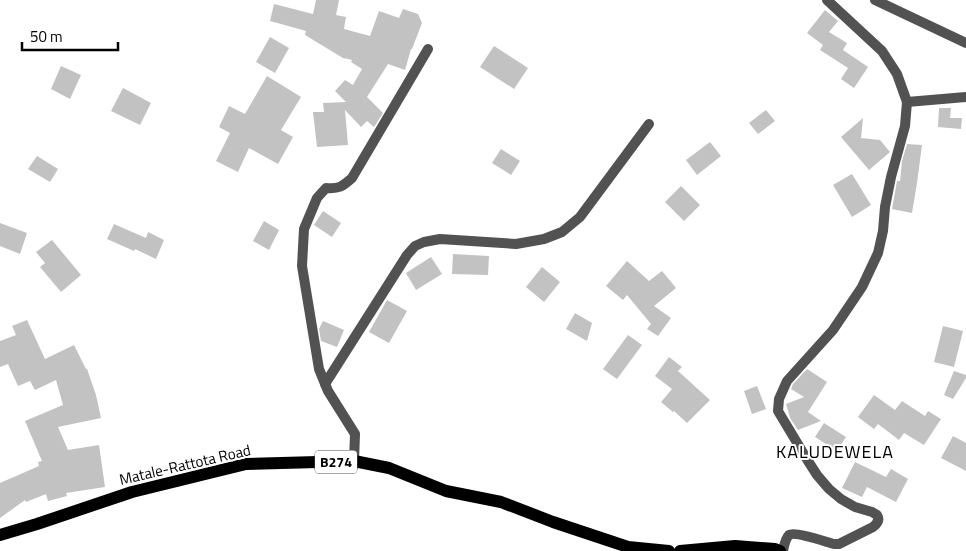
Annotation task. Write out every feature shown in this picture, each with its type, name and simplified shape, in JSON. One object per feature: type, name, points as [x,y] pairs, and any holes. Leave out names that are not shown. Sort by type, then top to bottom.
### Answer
[{"type":"main road","name":"Matale-Rattota Road","points":[[0,535],[132,492],[246,464],[354,461],[389,468],[446,491],[501,502],[628,547],[669,551]]},
{"type":"main road","points":[[680,551],[735,546],[782,551]]},
{"type":"street","points":[[782,551],[789,535],[800,535],[839,544],[872,527],[878,520],[877,515],[854,507],[829,489],[817,475],[778,411],[779,399],[788,381],[833,330],[862,287],[878,253],[888,192],[905,126],[907,102],[897,74],[882,52],[827,0]]},
{"type":"street","points":[[875,0],[966,44]]},
{"type":"street","points":[[354,461],[354,434],[328,391],[319,369],[302,266],[304,229],[317,198],[326,188],[337,189],[344,186],[352,178],[428,49]]},
{"type":"street","points":[[907,102],[966,97]]},
{"type":"street","points":[[325,384],[406,255],[415,246],[440,239],[516,244],[544,239],[562,232],[580,216],[649,124]]},
{"type":"building","points":[[316,0],[339,0],[336,15],[346,17],[344,29],[370,36],[379,11],[399,18],[403,9],[418,14],[422,23],[411,49],[405,70],[388,64],[367,97],[383,113],[374,127],[367,121],[361,127],[345,110],[348,145],[317,147],[313,112],[324,112],[323,103],[346,102],[335,91],[345,80],[353,85],[362,69],[351,62],[352,60],[343,58],[305,35],[306,31],[270,21],[274,4],[313,14]]},
{"type":"building","points":[[825,10],[838,21],[829,32],[847,43],[843,50],[868,67],[854,88],[841,79],[848,68],[820,50],[823,45],[807,33]]},
{"type":"building","points":[[270,37],[289,48],[275,73],[256,62]]},
{"type":"building","points":[[494,46],[528,68],[514,89],[480,67]]},
{"type":"building","points":[[61,66],[81,75],[70,99],[51,89]]},
{"type":"building","points":[[267,76],[301,97],[281,130],[293,137],[278,164],[249,148],[238,172],[216,161],[230,133],[219,127],[229,106],[245,114]]},
{"type":"building","points":[[123,88],[151,103],[140,125],[111,111]]},
{"type":"building","points":[[939,108],[951,108],[950,118],[962,118],[961,129],[938,127]]},
{"type":"building","points":[[766,110],[775,121],[758,134],[749,123]]},
{"type":"building","points":[[863,118],[861,138],[880,140],[890,152],[869,170],[841,137]]},
{"type":"building","points":[[710,142],[721,156],[697,175],[686,160]]},
{"type":"building","points":[[907,144],[922,145],[912,213],[892,209]]},
{"type":"building","points":[[501,149],[520,161],[511,175],[492,163]]},
{"type":"building","points":[[37,156],[58,169],[50,182],[28,169]]},
{"type":"building","points":[[852,174],[871,205],[852,217],[833,185]]},
{"type":"building","points":[[681,186],[700,205],[684,221],[665,202]]},
{"type":"building","points":[[323,211],[341,223],[332,237],[314,225]]},
{"type":"building","points":[[264,221],[279,230],[269,250],[253,241]]},
{"type":"building","points":[[0,223],[27,233],[20,254],[0,246]]},
{"type":"building","points":[[114,224],[146,238],[148,232],[164,240],[156,259],[107,239]]},
{"type":"building","points":[[52,240],[81,275],[61,292],[40,267],[45,263],[36,252]]},
{"type":"building","points":[[453,254],[489,256],[488,275],[452,274]]},
{"type":"building","points":[[431,257],[442,274],[416,290],[406,273]]},
{"type":"building","points":[[627,261],[649,281],[662,271],[676,288],[654,306],[671,318],[658,336],[647,329],[651,324],[627,295],[623,300],[606,286]]},
{"type":"building","points":[[542,267],[560,282],[544,302],[526,287]]},
{"type":"building","points":[[387,300],[407,311],[389,343],[369,332]]},
{"type":"building","points":[[575,313],[592,323],[587,341],[566,329]]},
{"type":"building","points":[[27,320],[45,359],[74,345],[87,369],[96,395],[101,418],[58,427],[68,450],[99,445],[105,487],[66,493],[67,496],[48,501],[46,494],[26,502],[25,500],[0,518],[0,483],[39,466],[38,462],[42,461],[25,421],[63,405],[56,380],[35,390],[30,381],[18,386],[8,364],[0,367],[0,341],[16,335],[12,326]]},
{"type":"building","points":[[323,321],[344,330],[337,347],[321,341],[319,329]]},
{"type":"building","points":[[943,326],[963,331],[954,367],[934,362]]},
{"type":"building","points":[[628,335],[642,345],[617,379],[603,369]]},
{"type":"building","points":[[669,357],[682,367],[678,371],[710,400],[687,423],[661,402],[672,389],[655,376]]},
{"type":"building","points":[[807,369],[827,382],[808,412],[821,421],[798,430],[790,418],[786,404],[804,397],[791,389],[793,384]]},
{"type":"building","points":[[954,371],[966,375],[966,378],[953,399],[944,395]]},
{"type":"building","points":[[757,386],[766,409],[752,414],[744,391]]},
{"type":"building","points":[[874,395],[895,410],[902,401],[925,416],[928,411],[941,419],[924,445],[904,433],[899,440],[878,424],[874,429],[858,417]]},
{"type":"building","points":[[824,423],[846,437],[837,451],[815,437]]},
{"type":"building","points":[[953,436],[966,443],[966,471],[941,458]]},
{"type":"building","points":[[855,462],[886,477],[891,469],[908,479],[896,502],[867,487],[862,497],[842,488]]},
{"type":"district","name":"KALUDEWELA","points":[[835,452]]}]
